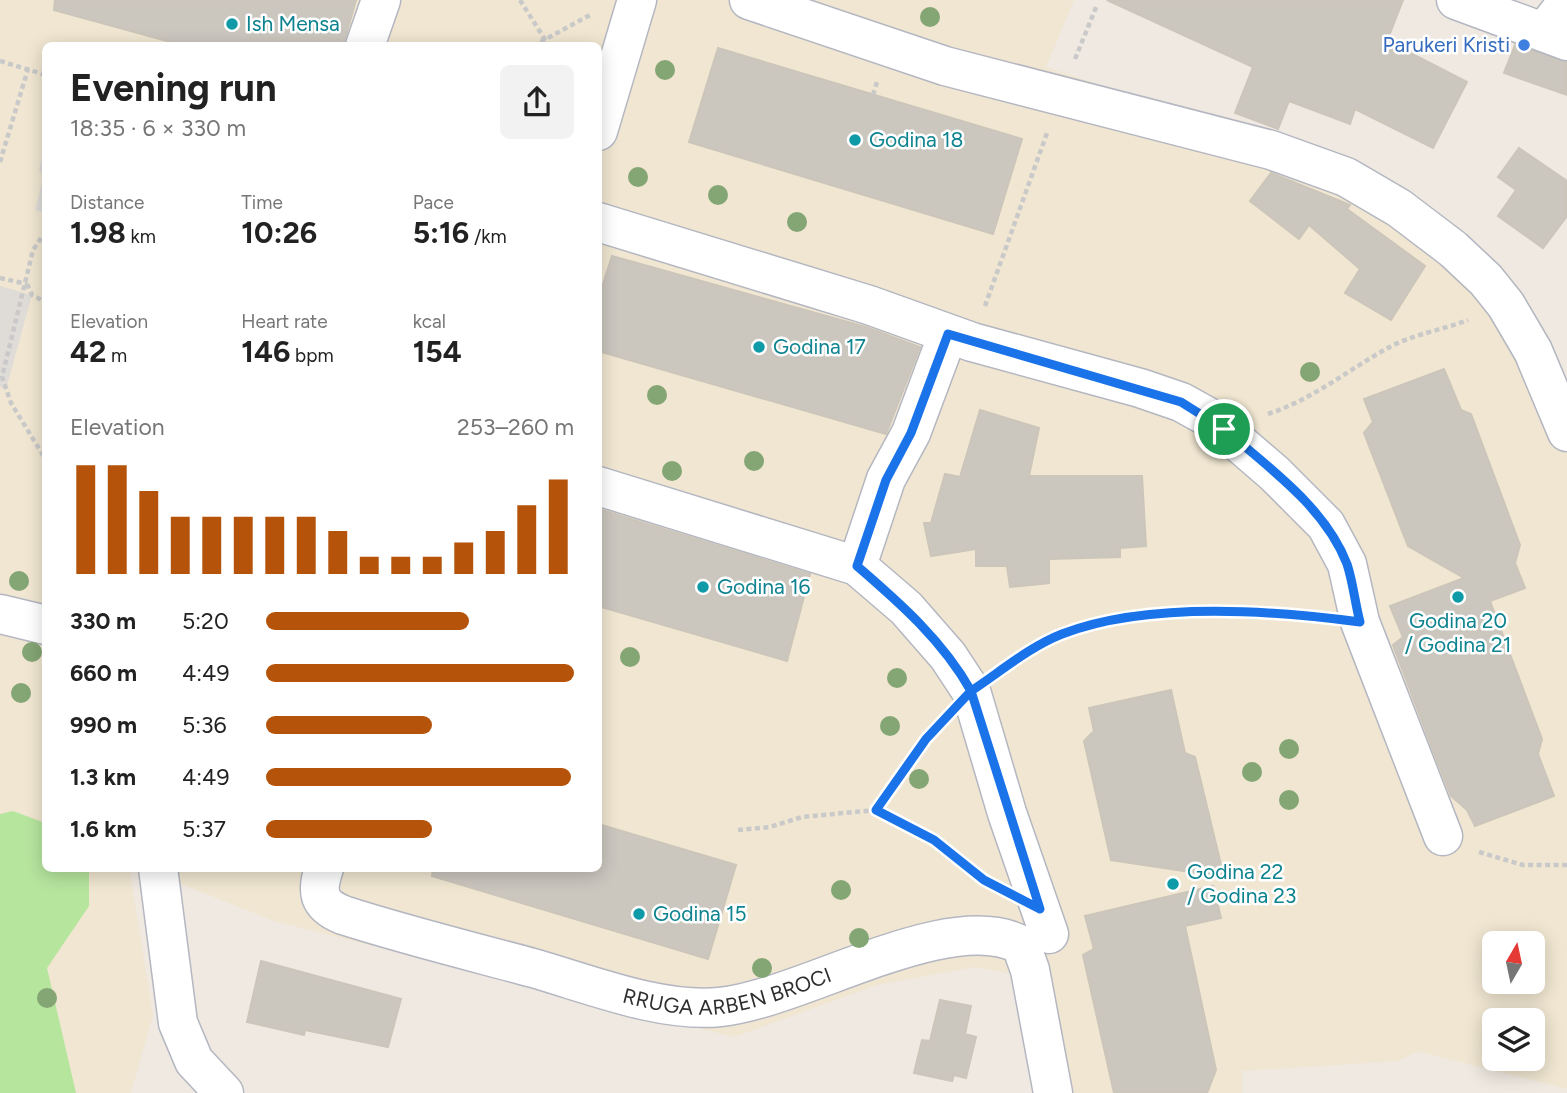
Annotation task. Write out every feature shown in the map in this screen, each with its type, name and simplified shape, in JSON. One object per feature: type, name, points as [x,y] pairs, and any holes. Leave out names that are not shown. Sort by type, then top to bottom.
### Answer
[{"type":"street","points":[[366,42],[381,0]]},
{"type":"street","points":[[602,118],[638,0]]},
{"type":"street","points":[[749,0],[945,66],[1271,150],[1346,177],[1399,208],[1453,249],[1486,280],[1506,306],[1533,351],[1567,432]]},
{"type":"street","points":[[1456,0],[1555,36],[1567,2]]},
{"type":"street","points":[[600,42],[604,7]]},
{"type":"street","points":[[602,223],[869,305],[948,334],[1181,402],[1224,429],[1283,481],[1326,525],[1347,564],[1360,622],[1443,836]]},
{"type":"street","points":[[857,566],[886,480],[911,433],[948,334]]},
{"type":"street","points":[[602,487],[857,566],[905,608],[948,656],[971,691],[1044,922]]},
{"type":"street","points":[[0,614],[42,624]]},
{"type":"street","points":[[159,872],[178,1023],[194,1062],[224,1093]]},
{"type":"street","name":"RRUGA ARBEN BROCI","points":[[322,872],[318,884],[319,896],[326,907],[343,915],[630,995],[695,1007],[744,1003],[775,996],[910,947],[968,936],[1005,937],[1021,945],[1030,970],[1054,1093]]},
{"type":"path","points":[[520,0],[547,42]]},
{"type":"path","points":[[1075,58],[1097,5]]},
{"type":"path","points":[[540,42],[604,7]]},
{"type":"path","points":[[0,61],[42,74]]},
{"type":"path","points":[[0,162],[27,69]]},
{"type":"path","points":[[985,306],[1060,97]]},
{"type":"path","points":[[42,237],[33,250],[27,284],[1,365],[2,377],[11,402],[42,453]]},
{"type":"path","points":[[0,278],[27,284]]},
{"type":"path","points":[[27,284],[32,295],[42,300]]},
{"type":"path","points":[[1224,429],[1283,409],[1389,347],[1506,306]]},
{"type":"path","points":[[876,810],[926,739],[971,691],[1043,642],[1088,625],[1157,614],[1289,612],[1360,622]]},
{"type":"path","points":[[738,830],[770,827],[802,817],[876,810],[934,840],[984,880],[1044,922]]},
{"type":"path","points":[[1443,836],[1509,862],[1567,865]]},
{"type":"shaded area","points":[[0,0],[1074,0],[1046,67],[1361,172],[1515,298],[1567,417],[1567,1089],[1496,1071],[1545,1071],[1545,1008],[1482,1008],[1482,1067],[1417,1051],[1399,1061],[1242,1071],[1242,1093],[1069,1093],[1042,979],[975,967],[877,985],[734,1037],[274,921],[151,872],[602,872],[602,42],[42,42],[42,872],[130,872],[153,1015],[131,1093],[0,1093]]},
{"type":"shaded area","points":[[42,182],[42,212],[35,210]]},
{"type":"shaded area","points":[[0,286],[32,295],[6,389],[0,387]]},
{"type":"green space","points":[[13,811],[42,822],[42,872],[89,872],[89,906],[47,968],[76,1093],[0,1093],[0,814]]},
{"type":"building","name":"Ish Mensa","points":[[55,0],[356,0],[344,42],[170,42],[54,10]]},
{"type":"building","points":[[1107,0],[1403,0],[1387,41],[1467,82],[1433,148],[1355,109],[1350,124],[1289,101],[1278,129],[1235,113],[1253,67]]},
{"type":"building","points":[[1515,45],[1567,62],[1567,95],[1504,73]]},
{"type":"building","name":"Godina 18","points":[[718,48],[1022,139],[993,234],[689,142]]},
{"type":"building","points":[[1519,148],[1567,181],[1567,216],[1543,248],[1498,216],[1516,190],[1498,177]]},
{"type":"building","points":[[1271,173],[1350,205],[1347,209],[1425,266],[1391,320],[1345,293],[1360,269],[1309,225],[1299,239],[1250,201]]},
{"type":"building","name":"Godina 17","points":[[612,256],[866,327],[920,347],[886,434],[602,352],[602,287]]},
{"type":"building","name":"Godina 20 / Godina 21","points":[[1444,369],[1461,410],[1471,414],[1520,545],[1515,563],[1525,588],[1490,601],[1542,739],[1538,754],[1554,796],[1475,826],[1467,810],[1451,796],[1434,753],[1393,645],[1403,637],[1390,606],[1464,578],[1408,546],[1364,433],[1373,422],[1364,399]]},
{"type":"building","points":[[980,410],[1039,428],[1029,476],[1142,476],[1146,546],[1120,548],[1120,557],[1049,559],[1049,583],[1010,587],[1007,566],[976,566],[976,549],[931,556],[924,523],[931,523],[945,474],[960,477]]},
{"type":"building","name":"Godina 16","points":[[602,510],[810,574],[787,661],[602,607]]},
{"type":"building","points":[[1171,690],[1185,753],[1195,757],[1224,877],[1111,860],[1084,741],[1094,731],[1089,708]]},
{"type":"building","name":"Godina 15","points":[[602,825],[736,865],[708,959],[432,876],[432,872],[602,872]]},
{"type":"building","points":[[1213,886],[1221,918],[1185,926],[1216,1070],[1207,1093],[1114,1093],[1083,955],[1094,949],[1085,916]]},
{"type":"building","points":[[261,961],[401,999],[388,1047],[305,1030],[304,1035],[247,1022]]},
{"type":"building","points":[[940,1000],[971,1006],[965,1034],[976,1037],[966,1078],[954,1075],[952,1081],[914,1073],[922,1040],[930,1041]]},
{"type":"place","name":"Ish Mensa","points":[[232,24]]},
{"type":"place","name":"Parukeri Kristi","points":[[1524,45]]},
{"type":"place","name":"Godina 18","points":[[855,140]]},
{"type":"place","name":"Godina 17","points":[[759,347]]},
{"type":"place","name":"Godina 16","points":[[703,587]]},
{"type":"place","name":"Godina 20 / Godina 21","points":[[1458,597]]},
{"type":"place","name":"Godina 22 / Godina 23","points":[[1173,884]]},
{"type":"place","name":"Godina 15","points":[[639,914]]},
{"type":"route","points":[[1224,429],[1181,402],[948,334],[911,433],[886,480],[857,566],[905,608],[960,671],[971,691],[926,739],[876,810],[934,840],[984,880],[1040,909],[1007,813],[971,691],[1043,642],[1088,625],[1157,614],[1205,612],[1289,612],[1360,622],[1347,564],[1326,525],[1310,506],[1224,429]]}]
